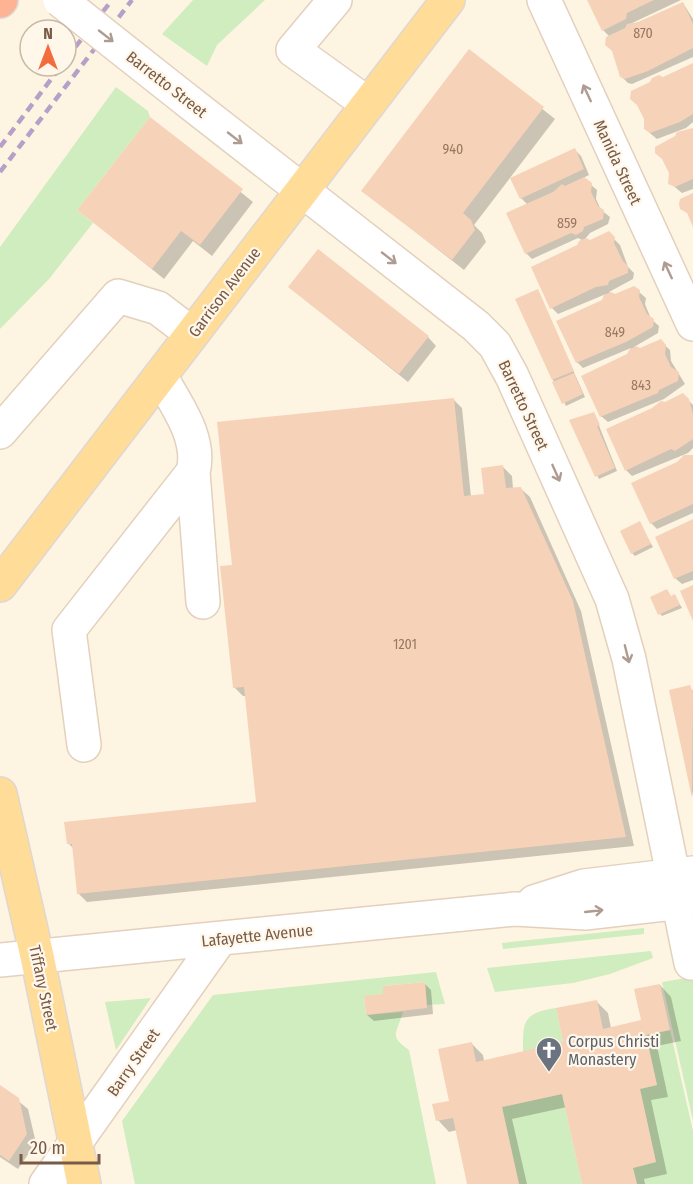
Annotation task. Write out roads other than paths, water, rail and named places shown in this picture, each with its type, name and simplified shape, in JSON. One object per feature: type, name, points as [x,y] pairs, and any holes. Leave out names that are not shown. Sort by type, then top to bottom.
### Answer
[{"type":"main road","name":"Garrison Avenue","points":[[0,585],[448,0]]},
{"type":"main road","name":"Tiffany Street","points":[[0,794],[37,956],[84,1184]]},
{"type":"street","name":"Barretto Street","points":[[60,0],[476,326],[495,345],[512,376],[612,599],[685,888],[691,963]]},
{"type":"street","points":[[335,0],[293,50],[368,104]]},
{"type":"street","name":"Manida Street","points":[[544,0],[693,324]]},
{"type":"street","points":[[0,432],[118,296],[158,308],[192,334]]},
{"type":"street","points":[[160,376],[181,412],[197,456],[193,472],[203,602]]},
{"type":"street","points":[[84,745],[69,630],[193,472]]},
{"type":"street","name":"Lafayette Avenue","points":[[0,960],[515,909],[584,886],[685,888]]},
{"type":"street","name":"Barry Street","points":[[46,1184],[220,939]]},
{"type":"railway","points":[[78,44],[112,0]]},
{"type":"railway","points":[[0,172],[132,0]]},
{"type":"railway","points":[[0,147],[52,78]]},
{"type":"place","name":"Corpus Christi Monastery","points":[[549,1073]]}]
